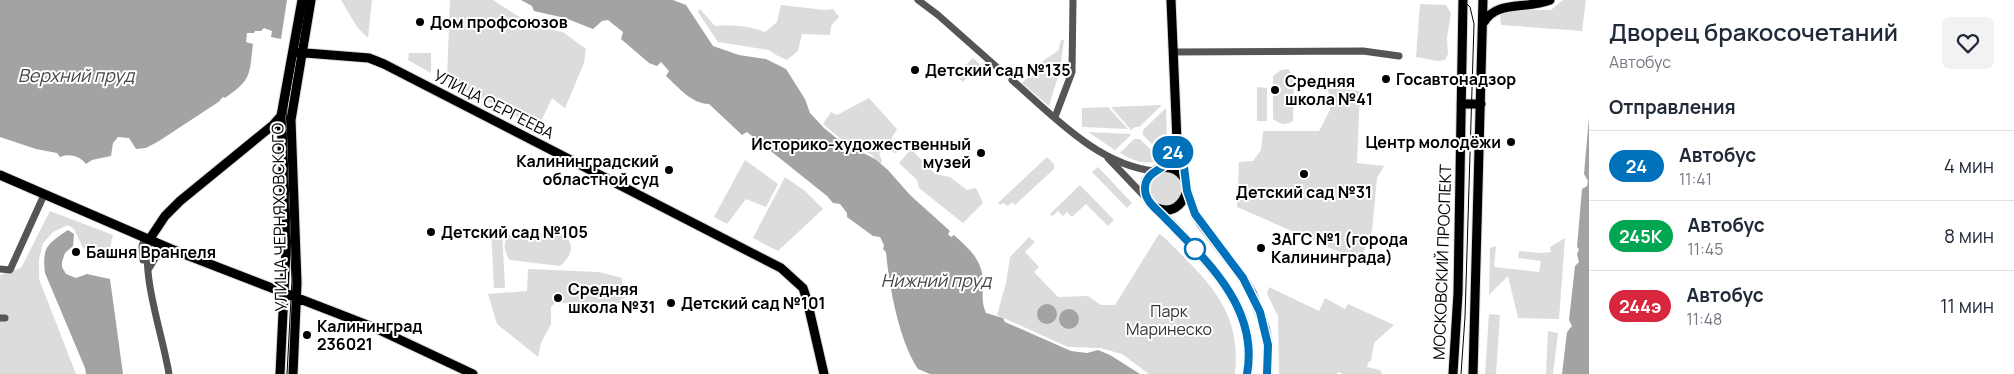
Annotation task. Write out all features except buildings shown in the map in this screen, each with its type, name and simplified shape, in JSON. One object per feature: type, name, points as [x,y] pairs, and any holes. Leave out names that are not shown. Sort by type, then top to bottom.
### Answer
[{"type":"main road","name":"УЛИЦА ЧЕРНЯХОВСКОГО","points":[[280,370],[286,251],[281,116],[302,0]]},
{"type":"main road","name":"УЛИЦА ЧЕРНЯХОВСКОГО","points":[[293,371],[297,297],[296,232],[290,129],[311,0]]},
{"type":"main road","points":[[1171,0],[1177,140],[1187,191],[1195,214],[1243,278],[1255,299],[1265,328],[1268,345],[1267,374]]},
{"type":"main road","points":[[1456,0],[1463,12]]},
{"type":"main road","name":"МОСКОВСКИЙ ПРОСПЕКТ","points":[[1453,374],[1458,293],[1463,0]]},
{"type":"main road","name":"МОСКОВСКИЙ ПРОСПЕКТ","points":[[1473,373],[1483,0]]},
{"type":"main road","points":[[1482,27],[1488,13],[1501,3],[1530,3],[1550,0]]},
{"type":"main road","name":"УЛИЦА СЕРГЕЕВА","points":[[293,52],[369,58],[384,64],[781,268],[803,288],[824,374]]},
{"type":"main road","points":[[1461,104],[1481,104]]},
{"type":"main road","points":[[149,237],[165,216],[180,201],[273,125],[281,116]]},
{"type":"main road","points":[[1177,140],[1171,159],[1146,180],[1145,187],[1148,200],[1216,273],[1237,303],[1247,339],[1247,374]]},
{"type":"main road","points":[[1156,170],[1168,167],[1175,169],[1183,175],[1186,181]]},
{"type":"main road","points":[[0,175],[44,195],[149,237],[171,249],[375,328],[455,370],[473,374]]},
{"type":"main road","points":[[1154,207],[1164,210],[1174,209],[1184,201],[1187,191]]},
{"type":"main road","points":[[280,370],[293,371]]},
{"type":"street","points":[[918,0],[938,15],[999,70]]},
{"type":"street","points":[[1055,117],[1072,72],[1073,0]]},
{"type":"street","points":[[1172,52],[1363,51],[1399,56]]},
{"type":"street","points":[[1012,80],[1055,117],[1106,156],[1122,175],[1148,200]]},
{"type":"street","points":[[1106,156],[1137,168],[1156,170]]},
{"type":"street","points":[[0,269],[10,270],[44,195]]},
{"type":"street","points":[[149,237],[147,252],[148,272],[169,374]]},
{"type":"street","points":[[148,272],[151,263],[156,257],[171,249]]},
{"type":"green space","points":[[341,0],[372,0],[368,38],[357,27]]},
{"type":"green space","points":[[450,0],[493,0],[533,26],[563,32],[586,49],[584,63],[565,108],[552,98],[538,128],[447,79]]},
{"type":"green space","points":[[1563,0],[1586,0],[1582,31],[1501,25],[1500,13],[1551,10]]},
{"type":"green space","points":[[1420,4],[1446,5],[1451,13],[1447,38],[1448,54],[1445,60],[1438,61],[1416,57]]},
{"type":"green space","points":[[781,5],[825,10],[833,9],[839,17],[831,26],[830,35],[802,34],[798,51],[787,60],[769,50],[718,42],[698,12],[700,9],[715,26],[741,26],[765,32],[777,22]]},
{"type":"green space","points":[[1061,40],[1064,40],[1060,70],[1049,106],[1022,83],[1044,60],[1058,51]]},
{"type":"green space","points":[[409,53],[431,53],[431,73],[408,60]]},
{"type":"green space","points":[[973,58],[981,65],[963,82],[955,75]]},
{"type":"green space","points":[[1288,69],[1294,77],[1293,121],[1283,124],[1273,119],[1273,76],[1281,70]]},
{"type":"green space","points":[[1257,87],[1267,88],[1267,121],[1257,121]]},
{"type":"green space","points":[[1328,88],[1360,91],[1357,163],[1384,166],[1377,178],[1372,231],[1360,261],[1237,207],[1239,162],[1253,161],[1261,150],[1263,131],[1319,131],[1330,110]]},
{"type":"green space","points":[[869,98],[897,129],[891,139],[900,151],[895,153],[889,149],[879,153],[882,161],[880,164],[872,155],[842,140],[823,124],[831,112],[837,115]]},
{"type":"green space","points":[[1162,105],[1139,127],[1131,130],[1111,107]]},
{"type":"green space","points":[[1108,107],[1128,129],[1082,127],[1082,108]]},
{"type":"green space","points":[[1166,108],[1167,143],[1163,155],[1143,135],[1143,130]]},
{"type":"green space","points":[[1088,132],[1130,134],[1131,135],[1115,150]]},
{"type":"green space","points":[[1134,139],[1140,139],[1160,159],[1145,162],[1135,160],[1120,153]]},
{"type":"green space","points":[[911,149],[935,174],[950,177],[967,190],[976,188],[983,203],[963,223],[919,188],[917,180],[899,163]]},
{"type":"green space","points":[[1047,157],[1054,164],[1054,169],[1015,205],[1012,202],[1008,206],[998,203]]},
{"type":"green space","points":[[745,160],[778,184],[766,207],[746,199],[727,224],[714,217]]},
{"type":"green space","points":[[1098,167],[1132,203],[1127,208],[1092,172]]},
{"type":"green space","points":[[1166,171],[1178,176],[1183,188],[1178,200],[1166,205],[1154,200],[1149,188],[1154,176]]},
{"type":"green space","points":[[785,177],[805,191],[823,209],[778,251],[753,238]]},
{"type":"green space","points":[[1080,185],[1114,220],[1108,226],[1086,204],[1072,217],[1067,212],[1063,216],[1058,211],[1052,216],[1050,214]]},
{"type":"green space","points":[[50,211],[113,235],[108,256],[97,256],[83,248],[74,229],[68,225],[53,232],[43,243],[39,259],[39,279],[76,374],[0,374],[0,275],[21,268]]},
{"type":"green space","points":[[502,229],[505,288],[494,288],[491,230]]},
{"type":"green space","points":[[513,231],[564,235],[570,243],[571,251],[567,259],[560,266],[510,260],[507,256],[505,245],[507,238]]},
{"type":"green space","name":"Парк Маринеско","points":[[1159,234],[1207,282],[1227,313],[1233,331],[1236,351],[1235,374],[1149,374],[1122,354],[1100,348],[1068,347],[997,315],[1006,283],[1010,257],[1029,237],[1035,242],[1025,252],[1039,267],[1034,272],[1058,297],[1088,296],[1101,305],[1115,305]]},
{"type":"green space","points":[[1565,238],[1559,319],[1518,318],[1508,276],[1489,295],[1490,248],[1496,246],[1494,267],[1539,272],[1541,261],[1518,258],[1519,251],[1551,252],[1550,247]]},
{"type":"green space","points":[[528,269],[599,272],[622,278],[624,303],[555,303],[551,307],[551,324],[541,343],[538,357],[497,324],[488,294],[527,291]]},
{"type":"green space","points":[[1269,287],[1319,311],[1325,298],[1345,309],[1348,304],[1394,325],[1374,343],[1371,361],[1368,362],[1367,367],[1380,370],[1382,374],[1343,374],[1338,372],[1337,374],[1279,374],[1278,316],[1267,294]]},
{"type":"green space","points":[[1489,314],[1500,315],[1496,374],[1485,374]]},
{"type":"green space","points":[[1548,331],[1558,333],[1553,374],[1546,374]]},
{"type":"water","name":"Верхний пруд","points":[[0,0],[287,0],[281,39],[271,37],[272,31],[264,28],[261,31],[247,33],[246,42],[253,44],[250,70],[245,81],[234,92],[225,98],[223,97],[220,101],[146,148],[136,149],[129,138],[118,137],[113,143],[111,156],[92,160],[86,164],[74,156],[60,157],[57,153],[36,149],[0,137]]},
{"type":"water","name":"Нижний пруд","points":[[521,0],[673,0],[686,5],[713,46],[739,55],[766,59],[786,69],[805,99],[810,113],[824,128],[840,141],[875,159],[888,170],[910,195],[950,231],[948,234],[951,237],[954,235],[970,250],[977,260],[982,273],[983,301],[986,313],[1003,318],[1005,322],[1071,351],[1087,353],[1098,350],[1110,355],[1140,374],[930,374],[918,369],[905,344],[900,329],[892,297],[886,252],[883,249],[884,245],[880,237],[873,236],[847,217],[847,213],[840,204],[833,203],[827,196],[747,132],[742,135],[709,104],[691,98],[666,76],[669,71],[661,62],[657,66],[649,63],[621,39],[623,32],[608,20],[602,21],[593,29],[565,18],[534,11],[532,6]]},
{"type":"water","points":[[1589,117],[1589,374],[1562,374],[1567,332],[1572,326],[1569,320],[1575,266],[1579,262],[1577,254],[1579,249],[1577,247],[1582,189],[1587,186],[1588,181],[1584,174]]},
{"type":"water","points":[[68,230],[74,234],[73,246],[65,253],[62,262],[62,267],[66,274],[76,278],[87,274],[110,279],[123,374],[86,374],[45,273],[45,252],[55,239]]},
{"type":"water","points":[[1047,304],[1054,307],[1057,314],[1054,321],[1047,324],[1040,321],[1037,314],[1040,307]]},
{"type":"water","points":[[1069,309],[1076,312],[1079,319],[1076,326],[1069,329],[1062,326],[1059,319],[1062,312]]},
{"type":"tram line","points":[[287,374],[292,280],[286,127],[287,107],[306,0]]},
{"type":"tram line","points":[[1461,374],[1465,317],[1474,24],[1470,7],[1463,0]]},
{"type":"bus line","name":"24","points":[[1247,374],[1248,346],[1243,319],[1237,303],[1228,288],[1184,236],[1150,204],[1145,193],[1146,180],[1171,159],[1177,140],[1184,167],[1187,191],[1195,214],[1243,278],[1260,312],[1268,345],[1267,374]]},
{"type":"place","name":"Дом профсоюзов","points":[[420,22]]},
{"type":"place","name":"Детский сад №135","points":[[915,70]]},
{"type":"place","name":"Госавтонадзор","points":[[1386,79]]},
{"type":"place","name":"Средняя школа №41","points":[[1275,90]]},
{"type":"place","name":"Центр молодёжи","points":[[1511,142]]},
{"type":"place","name":"Историко-художественный музей","points":[[981,153]]},
{"type":"place","name":"Калининградский областной суд","points":[[669,170]]},
{"type":"place","name":"Детский сад №31","points":[[1304,174]]},
{"type":"place","name":"Детский сад №105","points":[[431,232]]},
{"type":"place","name":"ЗАГС №1 (города Калининграда)","points":[[1261,248]]},
{"type":"place","name":"Башня Врангеля","points":[[76,252]]},
{"type":"place","name":"Средняя школа №31","points":[[558,298]]},
{"type":"place","name":"Детский сад №101","points":[[671,303]]},
{"type":"place","name":"Калининград 236021","points":[[307,335]]}]
